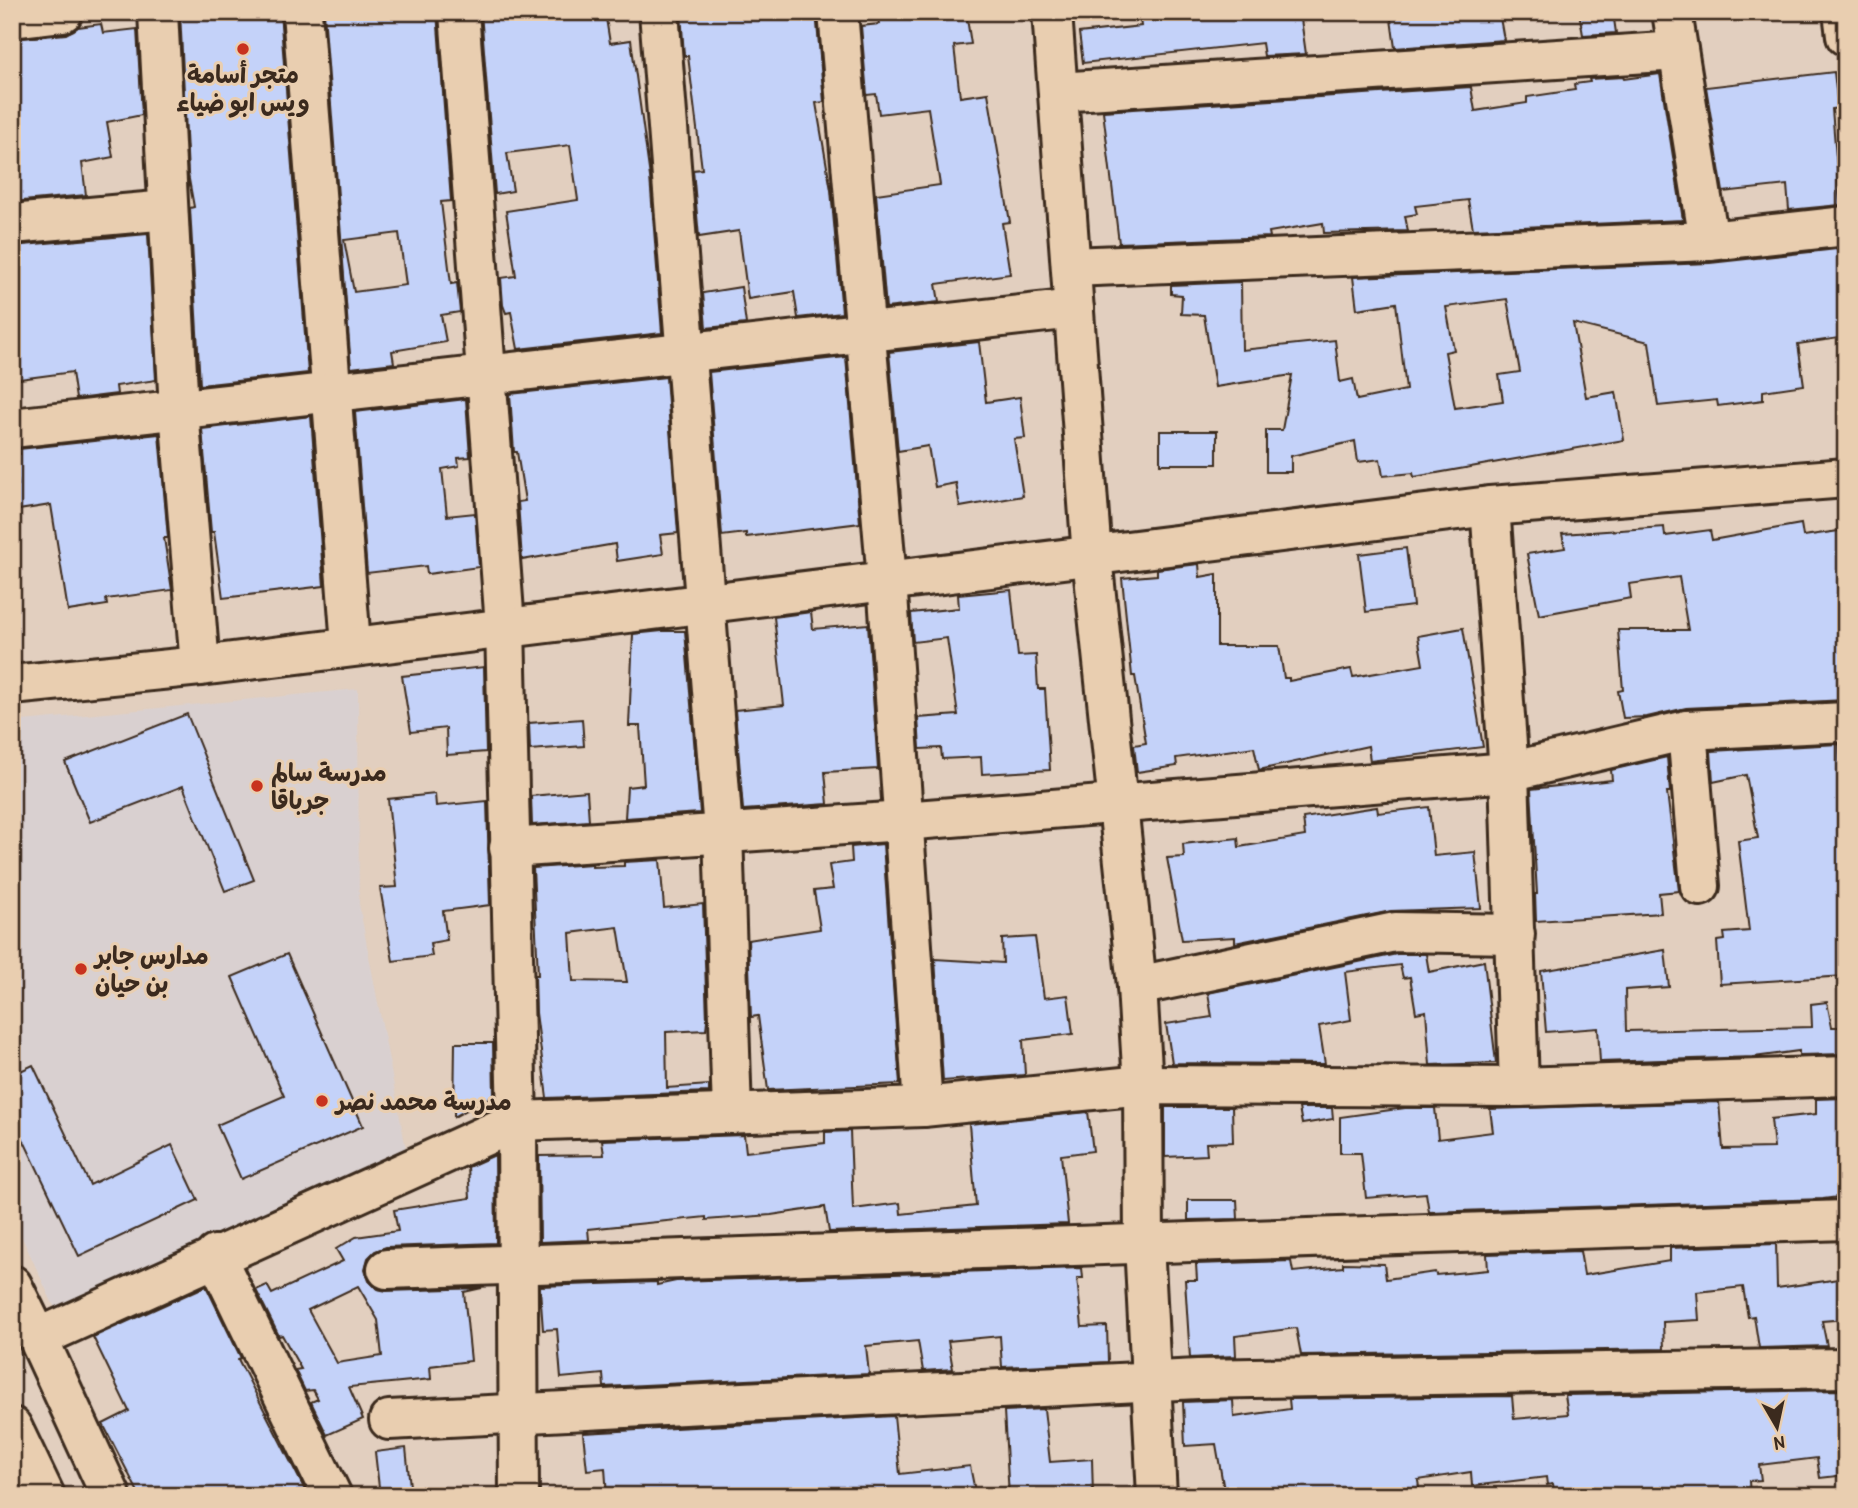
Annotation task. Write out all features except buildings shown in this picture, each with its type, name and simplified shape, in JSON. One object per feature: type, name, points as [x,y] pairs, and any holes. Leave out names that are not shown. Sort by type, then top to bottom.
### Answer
[{"type":"main road","points":[[12,18],[63,12]]},
{"type":"main road","points":[[158,12],[178,410],[200,666]]},
{"type":"main road","points":[[302,12],[351,645]]},
{"type":"main road","points":[[459,12],[505,626],[517,1121],[519,1496]]},
{"type":"main road","points":[[659,12],[723,831],[732,1114]]},
{"type":"main road","points":[[838,12],[887,580],[923,1107]]},
{"type":"main road","points":[[1052,12],[1092,557],[1137,986],[1143,1085],[1144,1243],[1157,1496]]},
{"type":"main road","points":[[1672,12],[1709,241]]},
{"type":"main road","points":[[1843,12],[1846,36]]},
{"type":"main road","points":[[1058,92],[1678,51]]},
{"type":"main road","points":[[12,224],[168,210]]},
{"type":"main road","points":[[1071,267],[1709,241],[1846,226]]},
{"type":"main road","points":[[12,428],[1074,309]]},
{"type":"main road","points":[[12,685],[200,666],[703,601],[1092,557],[1490,506],[1846,478]]},
{"type":"main road","points":[[1490,506],[1508,772],[1519,1087]]},
{"type":"main road","points":[[509,848],[723,831],[903,821],[1508,772],[1687,730],[1846,722]]},
{"type":"main road","points":[[1687,730],[1700,886]]},
{"type":"main road","points":[[1137,986],[1395,932],[1515,934]]},
{"type":"main road","points":[[37,1338],[215,1255],[517,1121],[923,1107],[1143,1085],[1519,1087],[1846,1076]]},
{"type":"main road","points":[[387,1269],[1846,1220]]},
{"type":"main road","points":[[215,1255],[332,1496]]},
{"type":"main road","points":[[12,1285],[111,1496]]},
{"type":"main road","points":[[389,1420],[1150,1382],[1846,1368]]},
{"type":"main road","points":[[12,1427],[45,1496]]},
{"type":"shaded area","points":[[358,689],[359,904],[406,1149],[58,1315],[12,1216],[12,722]]},
{"type":"place","name":"متجر أسامة ويس ابو ضياء","points":[[243,49]]},
{"type":"place","name":"مدرسة سالم جرباقا","points":[[257,786]]},
{"type":"place","name":"مدارس جابر بن حيان","points":[[81,969]]},
{"type":"place","name":"مدرسة محمد نصر","points":[[322,1101]]}]
